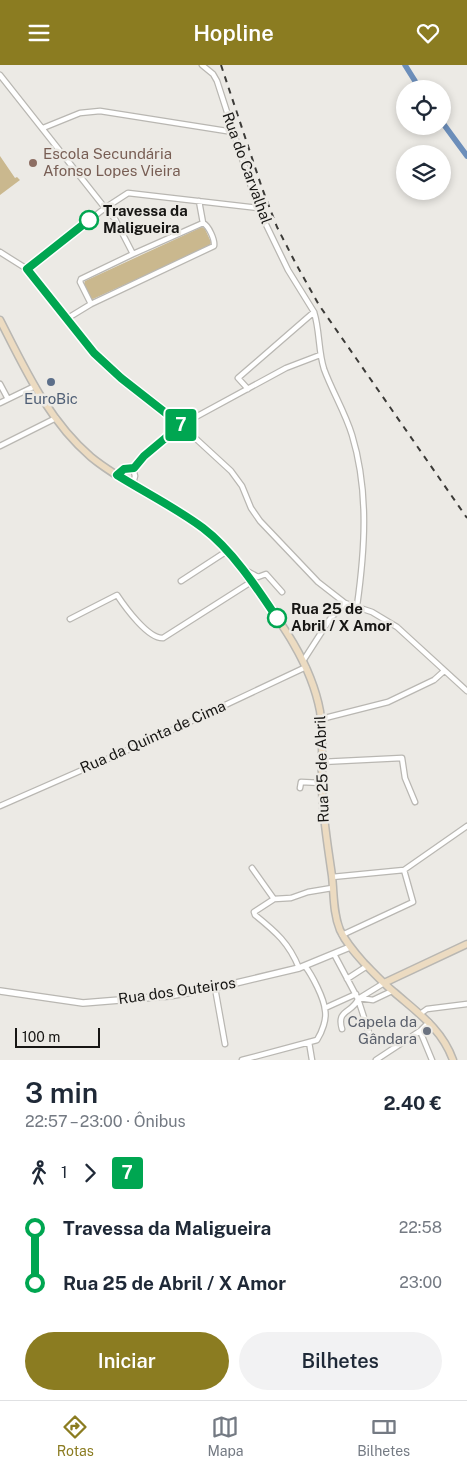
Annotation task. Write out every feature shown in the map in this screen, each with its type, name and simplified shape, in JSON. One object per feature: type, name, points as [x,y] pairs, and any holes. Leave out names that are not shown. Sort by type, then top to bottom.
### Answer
[{"type":"main road","name":"Rua 25 de Abril","points":[[0,320],[35,386],[69,435],[91,457],[117,475],[200,525],[227,551],[278,619],[304,664],[318,702],[321,719],[324,825],[336,918],[342,935],[367,966],[392,991],[429,1022],[442,1038],[453,1060]]},
{"type":"main road","points":[[384,983],[467,944]]},
{"type":"street","name":"Rua do Carvalhal","points":[[202,65],[213,74],[217,81],[258,208],[288,270],[314,312],[317,320],[320,355],[324,370],[347,421],[356,452],[363,496],[364,530],[362,569],[357,606]]},
{"type":"street","points":[[0,75],[104,208],[116,219],[133,254]]},
{"type":"street","points":[[42,128],[80,113],[100,111],[233,131]]},
{"type":"street","points":[[27,269],[104,208],[128,193],[258,208]]},
{"type":"street","points":[[68,318],[90,304],[214,247],[215,243],[207,225],[203,223],[199,201]]},
{"type":"street","points":[[90,304],[80,280],[203,223]]},
{"type":"street","points":[[0,252],[27,269],[101,359],[121,378],[181,425],[231,471],[242,486],[251,508],[271,534],[318,582],[345,603],[372,612],[396,627],[467,691]]},
{"type":"street","points":[[248,389],[238,377],[314,312]]},
{"type":"street","points":[[117,475],[124,469],[134,468],[144,456],[181,425],[286,368],[320,355]]},
{"type":"street","points":[[0,385],[8,399]]},
{"type":"street","points":[[0,403],[35,386]]},
{"type":"street","points":[[0,447],[56,418]]},
{"type":"street","points":[[132,484],[135,476],[134,468]]},
{"type":"street","points":[[181,581],[227,551]]},
{"type":"street","points":[[244,572],[247,571],[258,577],[266,574],[282,592]]},
{"type":"street","points":[[70,619],[115,593],[128,612],[153,636],[158,639],[163,638],[251,582]]},
{"type":"street","points":[[304,664],[330,619],[345,603]]},
{"type":"street","name":"Rua da Quinta de Cima","points":[[0,805],[153,739],[304,664]]},
{"type":"street","points":[[321,719],[388,702],[434,680],[444,671]]},
{"type":"street","points":[[321,762],[402,758],[405,777],[415,802]]},
{"type":"street","points":[[300,788],[301,782],[322,783]]},
{"type":"street","points":[[332,877],[404,870],[467,826]]},
{"type":"street","points":[[252,868],[274,899]]},
{"type":"street","points":[[342,935],[413,902],[404,870]]},
{"type":"street","points":[[242,1060],[261,1058],[309,1043],[317,1040],[322,1033],[325,1008],[310,972],[302,967],[286,942],[255,915],[254,912],[274,899],[292,898],[308,892],[332,888]]},
{"type":"street","name":"Rua dos Outeiros","points":[[0,991],[83,1003],[160,997],[215,988],[302,967],[350,947]]},
{"type":"street","points":[[334,954],[357,996],[372,1042]]},
{"type":"street","points":[[347,979],[367,966]]},
{"type":"street","points":[[325,1008],[384,983]]},
{"type":"street","points":[[215,988],[225,1044]]},
{"type":"street","points":[[357,996],[373,999],[392,991]]},
{"type":"street","points":[[342,1029],[341,1016],[356,1003],[357,996]]},
{"type":"street","points":[[420,1014],[427,1009],[467,1004]]},
{"type":"street","points":[[376,1060],[420,1031],[429,1022]]},
{"type":"street","points":[[420,1031],[432,1060]]},
{"type":"street","points":[[309,1043],[312,1060]]},
{"type":"shaded area","points":[[0,156],[15,178],[17,177],[20,180],[0,195]]},
{"type":"shaded area","points":[[202,227],[205,229],[211,242],[210,246],[93,299],[89,298],[84,284],[85,281]]},
{"type":"waterway","points":[[405,65],[414,80]]},
{"type":"waterway","points":[[451,134],[467,156]]},
{"type":"railway","points":[[221,65],[262,188],[277,227],[296,264],[319,305],[467,518]]},
{"type":"bus line","name":"7","points":[[89,220],[27,269],[94,353],[121,378],[181,425],[144,456],[134,468],[124,469],[117,475],[180,513],[212,535],[236,561],[277,618]]},
{"type":"place","name":"Escola Secundária Afonso Lopes Vieira","points":[[33,163]]},
{"type":"place","name":"Travessa da Maligueira","points":[[89,220]]},
{"type":"place","name":"EuroBic","points":[[51,382]]},
{"type":"place","name":"Rua 25 de Abril / X Amor","points":[[277,618]]},
{"type":"place","name":"Capela da Gândara","points":[[427,1031]]}]
